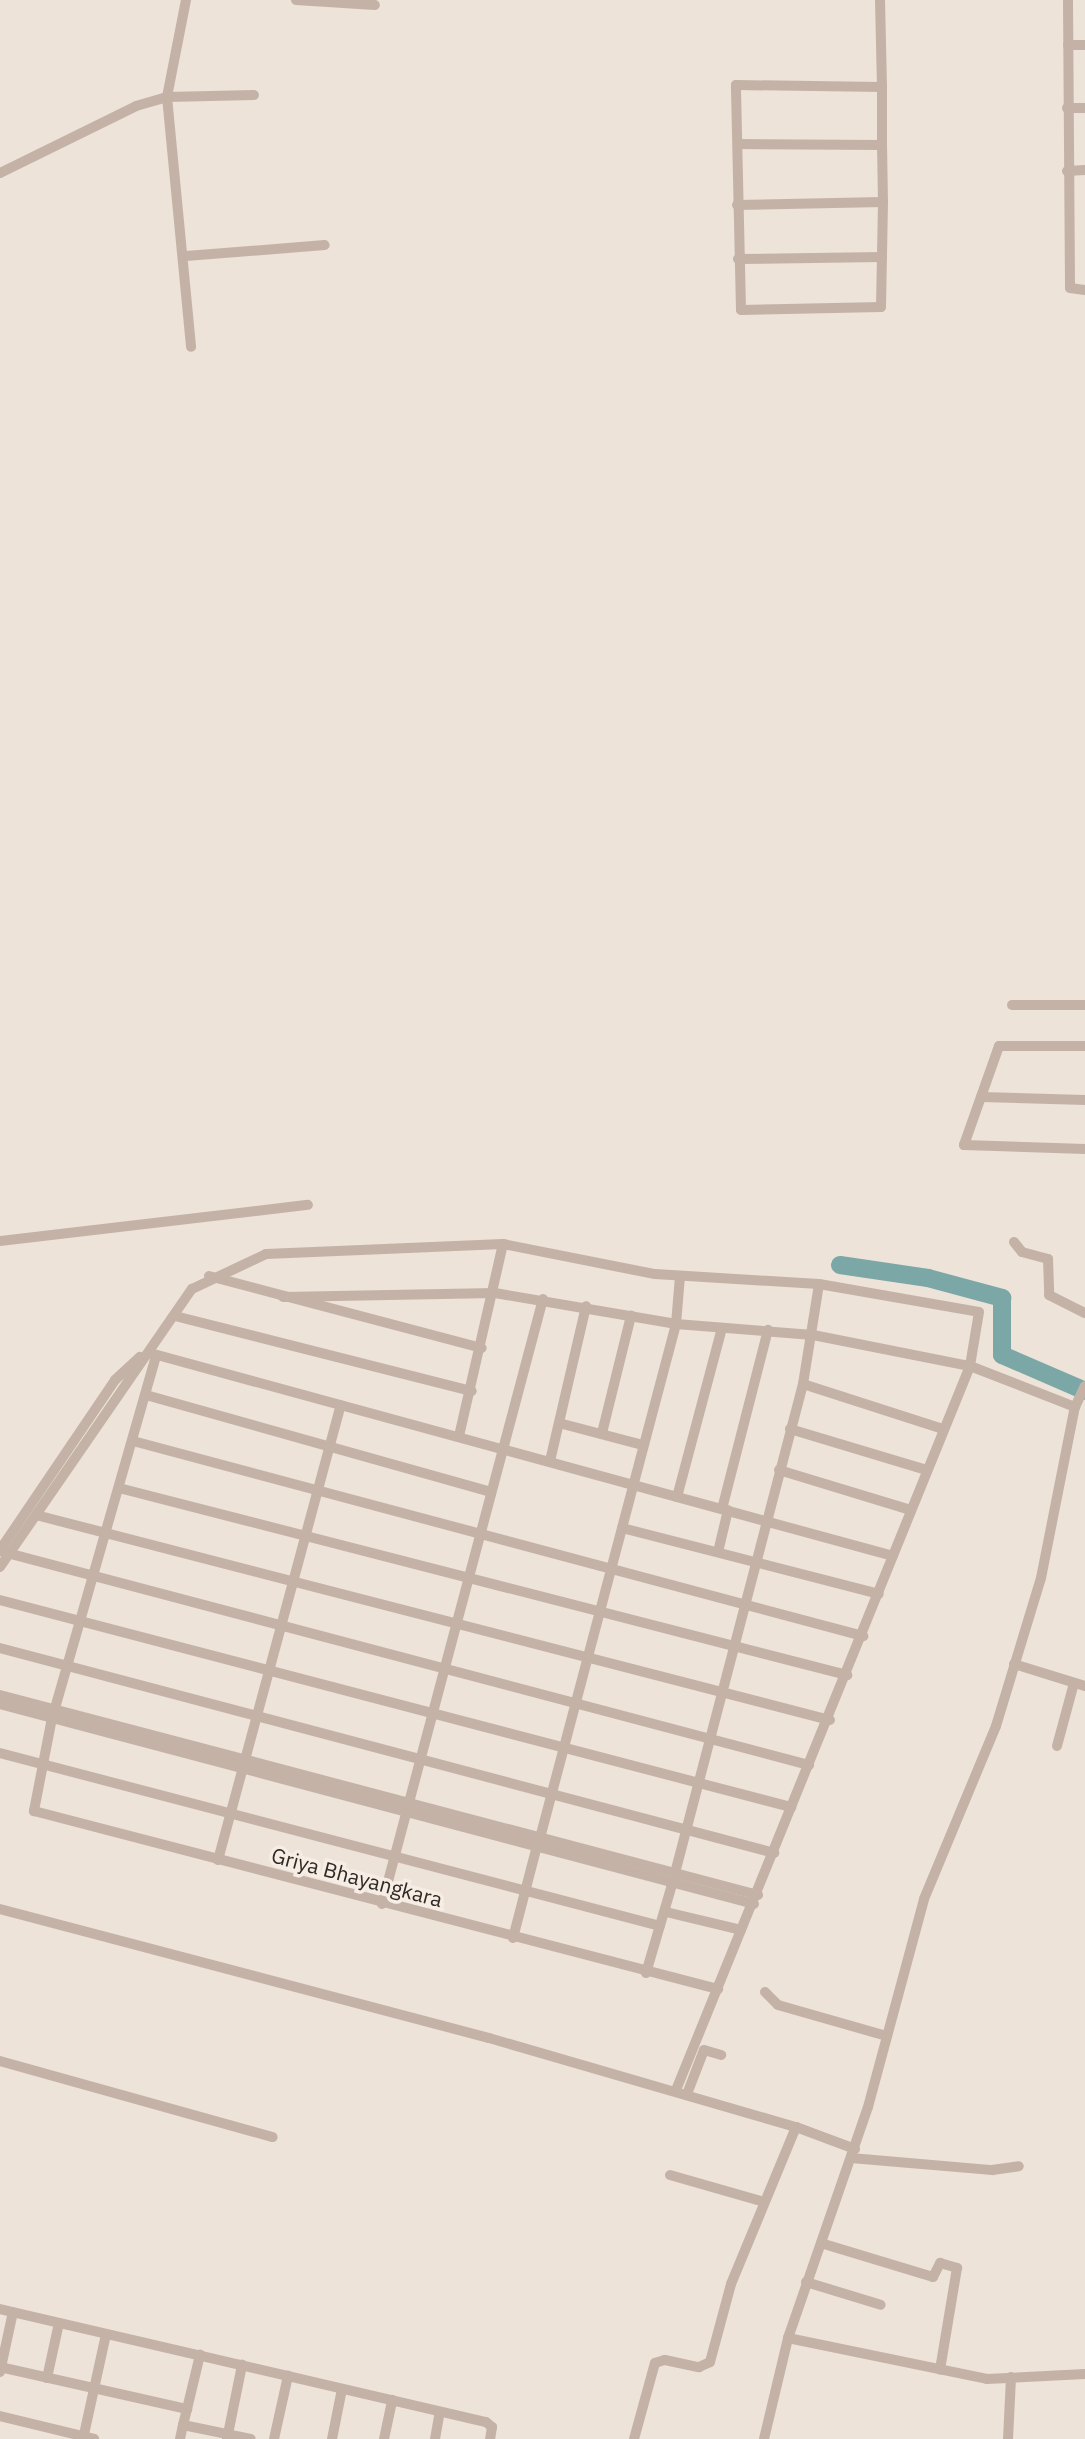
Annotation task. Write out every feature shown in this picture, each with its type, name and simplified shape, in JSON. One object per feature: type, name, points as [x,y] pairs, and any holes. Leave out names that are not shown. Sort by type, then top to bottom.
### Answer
[{"type":"street","points":[[186,0],[167,97],[186,256],[191,347]]},
{"type":"street","points":[[296,0],[374,5]]},
{"type":"street","points":[[880,0],[882,88],[883,202],[879,308],[741,310],[736,85],[882,88]]},
{"type":"street","points":[[1068,0],[1067,170],[1070,288],[1085,290]]},
{"type":"street","points":[[1068,45],[1085,45]]},
{"type":"street","points":[[0,173],[104,119],[167,97],[254,95]]},
{"type":"street","points":[[1067,108],[1085,108]]},
{"type":"street","points":[[738,144],[882,145]]},
{"type":"street","points":[[1067,170],[1085,170]]},
{"type":"street","points":[[737,205],[883,202]]},
{"type":"street","points":[[186,256],[325,245]]},
{"type":"street","points":[[738,259],[882,257]]},
{"type":"street","points":[[1012,1005],[1085,1005]]},
{"type":"street","points":[[1085,1046],[999,1046],[967,1149],[1085,1149]]},
{"type":"street","points":[[981,1097],[1085,1100]]},
{"type":"street","points":[[0,1241],[308,1205]]},
{"type":"street","points":[[1014,1242],[1022,1252],[1048,1259],[1049,1295],[1085,1313]]},
{"type":"street","points":[[459,1436],[495,1293],[503,1244]]},
{"type":"street","points":[[3,1552],[36,1515],[192,1289],[209,1276],[286,1250],[503,1244],[680,1276],[818,1284],[979,1312],[970,1366],[830,1720],[809,1765],[756,1900],[741,1930],[681,2092]]},
{"type":"street","points":[[209,1276],[482,1348]]},
{"type":"street","points":[[513,1938],[676,1324],[680,1276]]},
{"type":"street","points":[[646,1973],[666,1912],[682,1831],[734,1648],[803,1384],[813,1335],[818,1284]]},
{"type":"street","points":[[283,1297],[495,1293],[586,1306],[676,1324],[813,1335],[970,1366],[1075,1407]]},
{"type":"street","points":[[382,1904],[429,1714],[457,1622],[543,1299]]},
{"type":"street","points":[[550,1461],[586,1306]]},
{"type":"street","points":[[601,1433],[631,1315]]},
{"type":"street","points":[[174,1316],[472,1391]]},
{"type":"street","points":[[677,1497],[722,1328]]},
{"type":"street","points":[[718,1552],[725,1510],[768,1330]]},
{"type":"street","points":[[40,1765],[79,1622],[109,1533],[146,1395],[150,1352]]},
{"type":"street","points":[[150,1352],[893,1556]]},
{"type":"street","points":[[0,1567],[3,1552],[115,1380],[150,1352]]},
{"type":"street","points":[[803,1384],[943,1429]]},
{"type":"street","points":[[764,2439],[788,2339],[806,2282],[824,2244],[853,2153],[924,1899],[996,1726],[1041,1578],[1075,1407],[1083,1390]]},
{"type":"street","points":[[146,1395],[491,1492]]},
{"type":"street","points":[[218,1860],[341,1405]]},
{"type":"street","points":[[559,1423],[643,1445]]},
{"type":"street","points":[[790,1429],[927,1470]]},
{"type":"street","points":[[133,1441],[746,1602],[863,1636]]},
{"type":"street","points":[[779,1470],[911,1510]]},
{"type":"street","points":[[119,1488],[847,1675]]},
{"type":"street","points":[[36,1515],[291,1582],[457,1622],[587,1660],[830,1720]]},
{"type":"street","points":[[622,1528],[879,1594]]},
{"type":"street","points":[[3,1552],[809,1765]]},
{"type":"street","points":[[0,1600],[695,1784],[792,1807]]},
{"type":"street","points":[[0,1648],[66,1668],[774,1853]]},
{"type":"street","points":[[1014,1664],[1080,1684],[1057,1746]]},
{"type":"street","points":[[0,1695],[54,1713],[243,1765],[756,1900]]},
{"type":"street","points":[[0,1704],[54,1713]]},
{"type":"street","name":"Griya Bhayangkara","points":[[0,1753],[660,1926]]},
{"type":"street","name":"Griya Bhayangkara","points":[[40,1765],[31,1805],[36,1812],[646,1973],[718,1989]]},
{"type":"street","points":[[0,1909],[681,2092],[796,2127],[853,2153],[992,2170],[1019,2165]]},
{"type":"street","points":[[666,1912],[741,1930]]},
{"type":"street","points":[[765,1992],[778,2005],[887,2036]]},
{"type":"street","points":[[681,2092],[704,2050],[721,2055]]},
{"type":"street","points":[[0,2061],[273,2137]]},
{"type":"street","points":[[634,2439],[655,2363],[665,2360],[699,2367],[710,2362],[731,2284],[796,2127]]},
{"type":"street","points":[[670,2175],[764,2202]]},
{"type":"street","points":[[824,2244],[933,2277],[940,2263],[957,2268],[940,2370]]},
{"type":"street","points":[[806,2282],[881,2305]]},
{"type":"street","points":[[0,2309],[490,2424],[491,2439]]},
{"type":"street","points":[[13,2312],[0,2369],[187,2409]]},
{"type":"street","points":[[47,2378],[59,2323]]},
{"type":"street","points":[[0,2416],[87,2438],[106,2334]]},
{"type":"street","points":[[788,2339],[988,2379],[1085,2374]]},
{"type":"street","points":[[180,2439],[200,2356]]},
{"type":"street","points":[[228,2437],[242,2365]]},
{"type":"street","points":[[274,2439],[288,2376]]},
{"type":"street","points":[[1008,2439],[1011,2377]]},
{"type":"street","points":[[332,2439],[342,2389]]},
{"type":"street","points":[[384,2439],[392,2400]]},
{"type":"street","points":[[435,2439],[440,2412]]},
{"type":"street","points":[[183,2425],[228,2437],[251,2439]]},
{"type":"waterway","points":[[840,1265],[928,1278],[1002,1298],[1002,1355],[1085,1391]]}]
